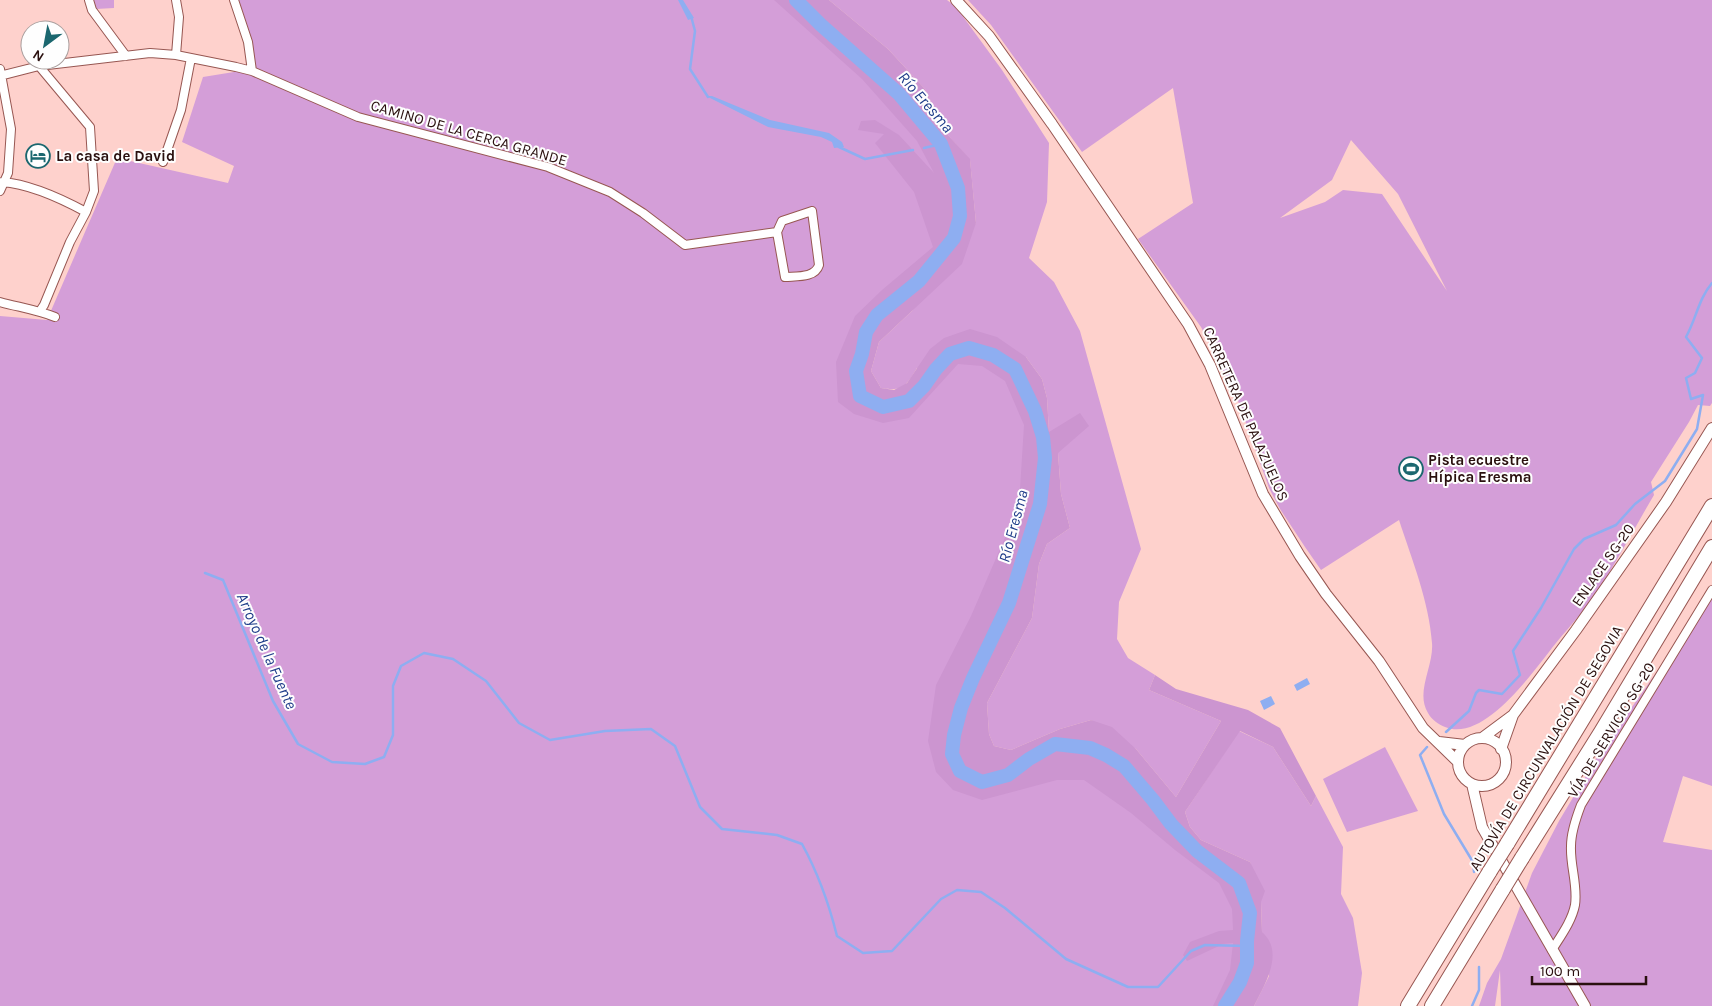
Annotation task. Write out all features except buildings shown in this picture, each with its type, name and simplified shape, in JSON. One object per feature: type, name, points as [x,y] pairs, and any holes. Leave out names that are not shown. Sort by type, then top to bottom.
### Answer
[{"type":"highway","name":"AUTOVÍA DE CIRCUNVALACIÓN DE SEGOVIA","points":[[1408,1006],[1712,506]]},
{"type":"highway","points":[[1432,1006],[1712,548]]},
{"type":"street","points":[[89,0],[92,10],[126,56]]},
{"type":"street","points":[[176,0],[179,17],[176,55]]},
{"type":"street","points":[[234,0],[248,42],[252,71]]},
{"type":"street","name":"CARRETERA DE PALAZUELOS","points":[[956,0],[995,44],[1052,124],[1188,324],[1210,365],[1263,494],[1291,543],[1326,594],[1379,661],[1423,728],[1458,761]]},
{"type":"street","name":"CAMINO DE LA CERCA GRANDE","points":[[70,62],[150,53],[176,55],[252,71],[358,117],[500,153],[556,170],[610,192],[685,245],[777,232]]},
{"type":"street","points":[[163,162],[181,110],[191,58]]},
{"type":"street","name":"CAMINO DE LA CERCA GRANDE","points":[[1,74],[20,70]]},
{"type":"street","points":[[40,311],[94,192],[90,127],[41,70]]},
{"type":"street","points":[[0,191],[2,182],[8,173],[11,129],[1,74]]},
{"type":"street","points":[[2,182],[64,200],[86,212]]},
{"type":"street","points":[[812,211],[819,265],[818,270],[813,274],[785,277],[777,232],[782,221],[812,211]]},
{"type":"street","points":[[0,302],[33,311],[40,311],[54,317]]},
{"type":"street","name":"ENLACE SG-20","points":[[1501,748],[1513,715],[1576,630],[1666,502],[1712,428]]},
{"type":"street","name":"VÍA DE SERVICIO SG-20","points":[[1552,950],[1570,919],[1575,906],[1571,847],[1577,815],[1581,805],[1712,590]]},
{"type":"street","name":"ENLACE SG-20","points":[[1482,738],[1513,715]]},
{"type":"street","points":[[1478,811],[1482,797],[1490,785],[1500,778],[1505,769],[1505,760],[1501,748],[1494,742],[1482,738],[1472,740],[1460,751],[1458,761],[1461,775],[1472,784],[1480,786],[1490,785]]},
{"type":"street","points":[[1439,742],[1465,745]]},
{"type":"street","points":[[1472,784],[1482,827],[1585,1006]]},
{"type":"shaded area","points":[[91,0],[114,0],[114,8],[96,9]]},
{"type":"shaded area","points":[[239,0],[796,0],[899,94],[960,216],[862,354],[883,407],[936,369],[993,355],[1043,437],[952,754],[1090,748],[1250,913],[1225,1006],[0,1006],[0,316],[47,320],[117,158],[228,183],[234,166],[182,142],[203,77],[240,71],[255,61]]},
{"type":"shaded area","points":[[774,0],[829,0],[888,49],[925,89],[947,134],[970,159],[976,223],[962,264],[879,342],[871,371],[881,388],[894,390],[907,383],[930,349],[944,338],[970,329],[997,337],[1026,357],[1042,379],[1047,398],[1049,432],[1080,413],[1089,426],[1058,453],[1061,494],[1070,528],[1047,544],[1039,564],[1032,618],[987,703],[989,734],[994,746],[1011,750],[1060,729],[1091,720],[1112,727],[1136,749],[1176,797],[1221,721],[1149,690],[1155,675],[1176,689],[1248,710],[1280,728],[1316,796],[1311,806],[1273,747],[1240,731],[1185,812],[1190,827],[1201,840],[1250,862],[1265,891],[1261,902],[1262,932],[1269,940],[1272,958],[1271,968],[1254,1006],[1213,1006],[1230,970],[1233,943],[1223,944],[1187,961],[1183,955],[1190,942],[1219,931],[1233,930],[1232,909],[1219,883],[1175,850],[1131,813],[1084,780],[1057,780],[982,800],[953,790],[936,772],[928,741],[936,685],[971,616],[1019,505],[1024,425],[1005,381],[982,366],[958,364],[909,418],[883,423],[854,414],[838,402],[836,362],[855,316],[882,290],[933,247],[914,192],[875,143],[884,134],[858,130],[861,121],[875,120],[899,135],[934,173],[917,141],[862,79]]},
{"type":"shaded area","points":[[829,0],[947,0],[956,7],[1002,70],[1049,143],[1047,202],[1029,258],[1054,282],[1080,331],[1141,549],[1119,602],[1117,639],[1128,658],[1155,675],[1149,690],[1221,721],[1176,797],[1136,749],[1091,720],[1060,729],[1011,750],[994,746],[989,734],[987,703],[1032,618],[1039,564],[1047,544],[1070,528],[1061,494],[1058,453],[1049,432],[1047,398],[1042,379],[1026,357],[917,368],[907,383],[894,389],[881,388],[871,371],[879,342],[912,311],[976,223],[970,160],[947,134],[925,89],[888,49]]},
{"type":"shaded area","points":[[968,0],[1712,0],[1712,403],[1710,406],[1698,405],[1651,482],[1654,495],[1613,567],[1593,597],[1522,686],[1492,715],[1476,724],[1460,729],[1443,726],[1433,720],[1428,713],[1423,696],[1432,652],[1430,627],[1419,581],[1399,520],[1321,570],[1280,509],[1269,488],[1237,398],[1201,327],[1138,239],[1193,203],[1173,88],[1082,152],[991,25]],"holes":[[[1351,140],[1398,194],[1447,291],[1382,194],[1343,190],[1325,202],[1280,218],[1332,180]]]},
{"type":"shaded area","points":[[1712,593],[1712,786],[1683,776],[1663,842],[1712,850],[1712,1006],[1501,1006],[1500,970],[1495,1006],[1479,1006],[1487,983],[1501,959],[1532,873],[1559,821],[1599,754]]},
{"type":"shaded area","points":[[1239,731],[1273,747],[1311,806],[1316,796],[1343,847],[1341,894],[1353,918],[1362,973],[1358,1006],[1254,1006],[1269,976],[1262,932],[1261,902],[1250,862],[1201,840],[1190,827],[1185,812]]},
{"type":"shaded area","points":[[1385,747],[1418,811],[1347,832],[1323,779]]},
{"type":"water","points":[[678,0],[683,0],[694,18],[688,20]]},
{"type":"water","points":[[706,96],[712,96],[770,120],[829,133],[842,142],[844,147],[834,148],[832,142],[821,137],[768,127]]},
{"type":"water","points":[[1307,678],[1310,684],[1297,691],[1294,685]]},
{"type":"water","points":[[1271,696],[1275,704],[1264,710],[1260,701]]},
{"type":"waterway","name":"Río Eresma","points":[[796,0],[821,25],[899,94],[941,144],[958,188],[960,216],[954,238],[919,281],[877,315],[866,332],[862,354],[856,371],[860,396],[883,407],[909,401],[950,354],[969,348],[993,355],[1015,369],[1035,411],[1043,437],[1045,458],[1040,504],[1009,603],[973,678],[961,708],[954,735],[952,754],[960,771],[982,782],[1008,775],[1029,759],[1055,744],[1090,748],[1124,766],[1171,824],[1197,851],[1239,883],[1250,913],[1247,963],[1240,982],[1225,1006]]},
{"type":"waterway","points":[[691,16],[695,31],[690,69],[708,97]]},
{"type":"waterway","points":[[924,148],[941,144]]},
{"type":"waterway","points":[[839,147],[865,159],[913,150]]},
{"type":"waterway","points":[[1446,732],[1469,711],[1479,690],[1502,694],[1520,675],[1513,651],[1541,608],[1574,549],[1584,539],[1616,525],[1635,504],[1665,481],[1697,429],[1703,395],[1691,399],[1686,378],[1695,373],[1702,358],[1686,337],[1704,295],[1712,283]]},
{"type":"waterway","name":"Arroyo de la Fuente","points":[[205,573],[223,580],[273,701],[298,744],[332,762],[365,764],[384,757],[393,735],[393,686],[401,666],[424,653],[453,659],[486,681],[519,723],[550,740],[605,731],[651,729],[675,746],[700,807],[722,829],[777,835],[802,844],[822,889],[837,936],[863,953],[892,951],[941,899],[957,890],[981,892],[1005,908],[1066,959],[1128,987],[1158,987],[1191,951],[1205,945],[1247,946]]},
{"type":"waterway","points":[[1427,747],[1420,755],[1444,814],[1473,862],[1474,872]]},
{"type":"waterway","points":[[1472,1006],[1479,990],[1479,967]]},
{"type":"place","name":"La casa de David","points":[[38,156]]},
{"type":"place","name":"Pista ecuestre Hípica Eresma","points":[[1411,469]]}]
